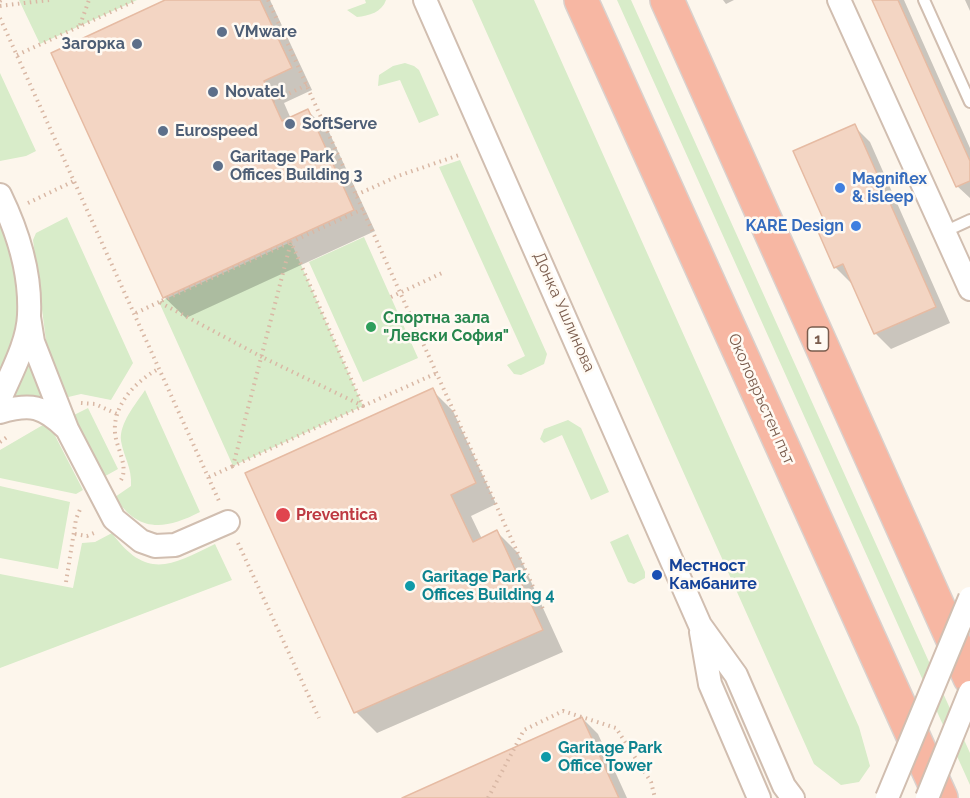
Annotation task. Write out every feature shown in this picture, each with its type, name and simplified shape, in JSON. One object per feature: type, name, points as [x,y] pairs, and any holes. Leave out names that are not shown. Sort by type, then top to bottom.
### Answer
[{"type":"highway","name":"Околовръстен път","points":[[581,0],[941,798]]},
{"type":"highway","name":"1","points":[[667,0],[970,678]]},
{"type":"street","name":"Донка Ушлинова","points":[[425,0],[700,625],[736,675],[784,786],[793,798]]},
{"type":"street","points":[[839,0],[970,289]]},
{"type":"street","points":[[4,203],[24,263],[33,342],[67,429],[114,519],[141,541],[155,546],[175,545],[228,522]]},
{"type":"street","points":[[0,399],[25,337],[29,317]]},
{"type":"street","points":[[0,412],[33,407],[49,413],[67,429]]},
{"type":"street","points":[[887,798],[970,598]]},
{"type":"street","name":"Донка Ушлинова","points":[[700,625],[710,684],[759,798]]},
{"type":"street","points":[[927,798],[970,693]]},
{"type":"lane","points":[[924,0],[970,102]]},
{"type":"lane","points":[[944,232],[970,220]]},
{"type":"path","points":[[1,2],[49,0]]},
{"type":"path","points":[[80,26],[89,0]]},
{"type":"path","points":[[17,55],[137,0]]},
{"type":"path","points":[[268,0],[543,609]]},
{"type":"path","points":[[0,18],[319,718]]},
{"type":"path","points":[[273,101],[307,85]]},
{"type":"path","points":[[356,195],[398,176],[462,154]]},
{"type":"path","points":[[4,203],[74,181]]},
{"type":"path","points":[[136,313],[363,210]]},
{"type":"path","points":[[232,466],[291,243]]},
{"type":"path","points":[[291,243],[363,406]]},
{"type":"path","points":[[391,297],[442,273]]},
{"type":"path","points":[[159,302],[262,357],[363,406]]},
{"type":"path","points":[[209,477],[437,373]]},
{"type":"path","points":[[489,798],[524,730],[563,711],[616,728],[651,782],[655,798]]},
{"type":"green space","points":[[19,0],[137,0],[40,44]]},
{"type":"green space","points":[[365,0],[386,0],[378,10],[366,16],[357,17],[347,10],[366,3]]},
{"type":"green space","points":[[472,0],[534,0],[859,727],[870,766],[859,782],[841,785],[814,764]]},
{"type":"green space","points":[[617,0],[631,0],[970,753],[970,785]]},
{"type":"green space","points":[[405,63],[419,70],[439,115],[419,123],[400,80],[378,86],[379,75],[393,66]]},
{"type":"green space","points":[[0,73],[36,151],[26,156],[0,161]]},
{"type":"green space","points":[[460,160],[547,354],[544,364],[521,375],[514,374],[507,365],[525,356],[439,167]]},
{"type":"green space","points":[[0,211],[12,240],[21,323],[0,374]]},
{"type":"green space","points":[[67,217],[133,363],[111,400],[81,394],[64,398],[47,348],[33,240],[36,233]]},
{"type":"green space","name":"Спортна зала \"Левски София\"","points":[[364,237],[418,358],[363,382],[309,262]]},
{"type":"green space","points":[[291,242],[363,406],[233,466],[159,302]]},
{"type":"green space","points":[[29,353],[46,403],[11,399]]},
{"type":"green space","points":[[145,390],[200,512],[164,525],[153,525],[133,517],[115,497],[131,486],[121,434],[129,414]]},
{"type":"green space","points":[[88,408],[118,469],[100,479],[70,417]]},
{"type":"green space","points":[[568,420],[581,428],[609,492],[591,500],[562,435],[544,443],[540,439],[544,429]]},
{"type":"green space","points":[[48,422],[83,490],[76,494],[0,478],[0,450]]},
{"type":"green space","points":[[0,486],[70,502],[58,569],[0,558]]},
{"type":"green space","points":[[112,533],[137,558],[149,563],[173,562],[215,544],[232,580],[0,668],[0,574],[73,588],[82,543],[95,542]]},
{"type":"green space","points":[[628,534],[645,572],[645,578],[634,584],[628,582],[610,542]]},
{"type":"building","name":"Garitage Park Offices Building 3","points":[[165,0],[260,0],[292,68],[264,81],[282,121],[308,109],[354,210],[163,298],[51,53]]},
{"type":"building","points":[[872,0],[898,0],[970,161],[970,181],[956,187]]},
{"type":"building","points":[[855,124],[936,307],[874,334],[843,264],[834,268],[816,227],[825,223],[793,151]]},
{"type":"building","name":"Garitage Park Offices Building 4","points":[[433,388],[476,483],[451,495],[473,542],[497,530],[543,630],[354,713],[245,473]]},
{"type":"building","name":"Garitage Park Office Tower","points":[[582,717],[619,798],[402,798]]},
{"type":"place","name":"VMware","points":[[222,32]]},
{"type":"place","name":"Загорка","points":[[137,44]]},
{"type":"place","name":"Novatel","points":[[213,92]]},
{"type":"place","name":"SoftServe","points":[[290,124]]},
{"type":"place","name":"Eurospeed","points":[[163,131]]},
{"type":"place","name":"Garitage Park Offices Building 3","points":[[218,166]]},
{"type":"place","name":"Magniflex & isleep","points":[[840,188]]},
{"type":"place","name":"KARE Design","points":[[856,226]]},
{"type":"place","name":"Спортна зала \"Левски София\"","points":[[371,327]]},
{"type":"place","name":"Preventica","points":[[283,515]]},
{"type":"place","name":"Местност Камбаните","points":[[657,575]]},
{"type":"place","name":"Garitage Park Offices Building 4","points":[[410,586]]},
{"type":"place","name":"Garitage Park Office Tower","points":[[546,757]]}]
